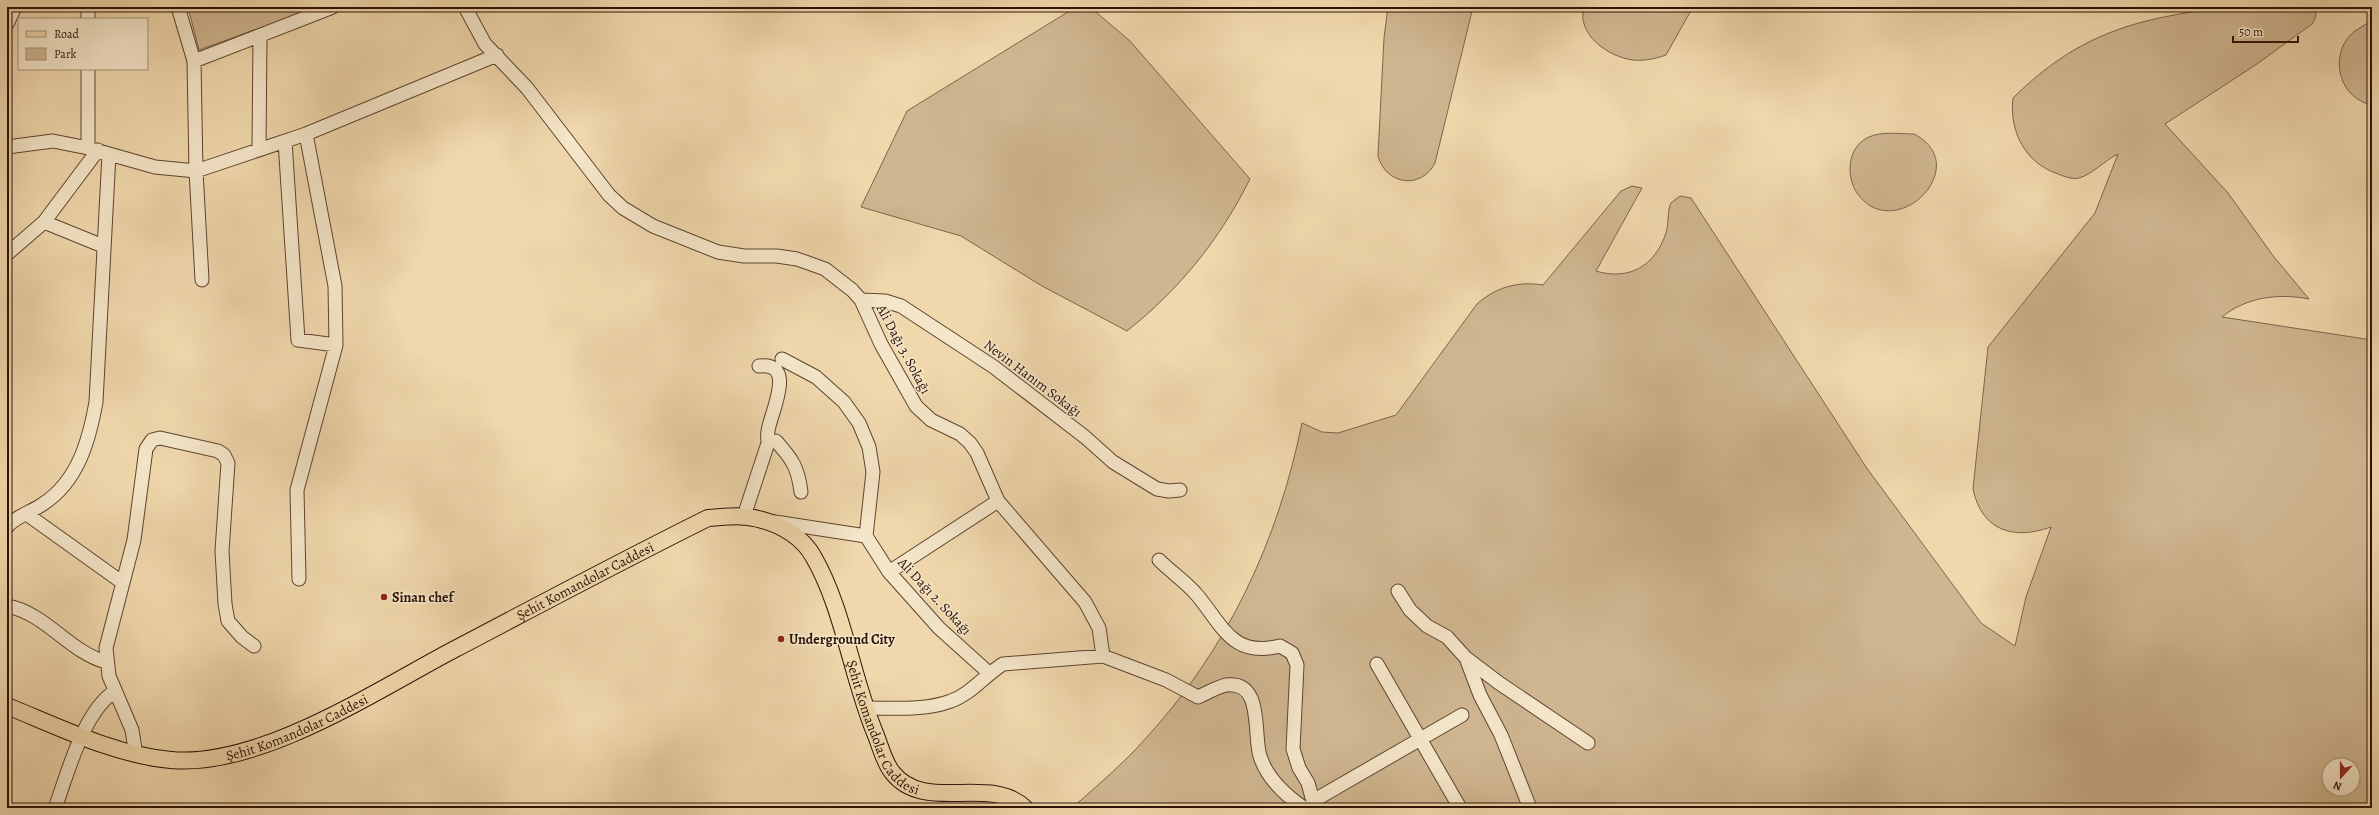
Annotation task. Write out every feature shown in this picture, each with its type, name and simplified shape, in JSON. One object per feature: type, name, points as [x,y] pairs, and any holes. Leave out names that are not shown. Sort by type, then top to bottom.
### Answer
[{"type":"main road","name":"Şehit Komandolar Caddesi","points":[[7,706],[82,736],[136,755],[172,760],[207,760],[264,746],[337,712],[708,518],[744,516],[763,520],[787,530],[801,541],[813,555],[830,593],[865,708],[892,772],[906,785],[923,791],[992,793],[1019,802],[1025,808]]},
{"type":"street","points":[[7,24],[15,7]]},
{"type":"street","points":[[88,7],[88,18]]},
{"type":"street","points":[[178,7],[194,61],[196,171],[202,280]]},
{"type":"street","points":[[194,61],[333,7]]},
{"type":"street","name":"Ali Dağı 3. Sokağı","points":[[465,7],[477,32],[527,88],[609,195],[638,219],[653,226],[683,236],[718,252],[731,255],[778,256],[812,263],[840,279],[861,300],[881,344],[916,406],[931,420],[960,434],[970,443],[977,453],[998,501],[1085,602],[1099,628],[1103,656]]},
{"type":"street","points":[[260,36],[260,148]]},
{"type":"street","points":[[7,147],[52,141],[98,151],[155,167],[196,171],[260,148],[306,134],[497,56]]},
{"type":"street","points":[[7,527],[15,519],[28,514],[54,497],[67,482],[86,447],[96,402],[103,246],[98,151],[88,70]]},
{"type":"street","points":[[299,579],[297,490],[336,345],[335,286],[306,134]]},
{"type":"street","points":[[285,141],[298,340],[336,345]]},
{"type":"street","points":[[7,254],[44,222],[98,151]]},
{"type":"street","points":[[44,222],[103,246]]},
{"type":"street","name":"Nevin Hanım Sokağı","points":[[861,300],[885,301],[901,306],[994,367],[1084,437],[1113,462],[1157,489],[1168,492],[1180,490]]},
{"type":"street","points":[[763,520],[866,536],[872,472],[869,447],[859,423],[844,402],[816,377],[782,359]]},
{"type":"street","points":[[744,516],[768,443],[767,432],[779,393],[779,379],[773,369],[769,366],[759,366]]},
{"type":"street","points":[[136,755],[132,730],[114,691],[106,662],[108,634],[138,523],[146,450],[149,442],[160,438],[221,452],[228,463],[222,551],[225,604],[228,621],[232,627],[254,646]]},
{"type":"street","points":[[768,443],[776,441],[790,457],[798,473],[801,492]]},
{"type":"street","points":[[889,572],[998,501]]},
{"type":"street","points":[[28,514],[123,583]]},
{"type":"street","name":"Ali Dağı 2. Sokağı","points":[[866,536],[889,572],[939,628],[990,673]]},
{"type":"street","points":[[1159,560],[1197,594],[1227,635],[1239,644],[1259,649],[1280,646],[1292,652],[1297,665],[1293,749],[1299,768],[1308,783],[1310,806]]},
{"type":"street","points":[[1398,591],[1410,610],[1427,626],[1447,637],[1466,658],[1499,683],[1588,743]]},
{"type":"street","points":[[7,606],[31,615],[85,654],[106,662]]},
{"type":"street","points":[[865,708],[922,707],[951,701],[976,686],[990,673],[1003,664],[1103,656],[1166,680],[1198,697],[1226,685],[1243,690],[1254,703],[1256,712],[1256,739],[1260,757],[1266,768],[1285,794],[1310,806]]},
{"type":"street","points":[[1466,658],[1480,695],[1501,735],[1530,808]]},
{"type":"street","points":[[1377,664],[1460,808]]},
{"type":"street","points":[[55,808],[82,736],[99,705],[114,691]]},
{"type":"street","points":[[1310,806],[1420,738],[1462,715]]},
{"type":"green space","points":[[188,7],[318,7],[199,50]]},
{"type":"green space","points":[[1076,7],[1090,7],[1130,41],[1250,179],[1226,222],[1197,262],[1164,298],[1127,331],[1042,286],[961,236],[861,207],[907,111]]},
{"type":"green space","points":[[1388,7],[1473,7],[1435,163],[1429,172],[1413,180],[1396,178],[1388,173],[1382,166],[1378,156],[1384,38]]},
{"type":"green space","points":[[1584,7],[1693,7],[1666,55],[1658,58],[1633,60],[1623,58],[1604,49],[1589,35],[1583,17]]},
{"type":"green space","points":[[2228,7],[2315,7],[2316,9],[2316,16],[2312,24],[2257,64],[2165,124],[2228,193],[2274,257],[2309,299],[2286,296],[2263,298],[2231,310],[2222,317],[2372,340],[2372,808],[1072,808],[1120,765],[1147,737],[1176,703],[1202,667],[1225,630],[1246,591],[1264,551],[1292,467],[1302,423],[1322,432],[1338,433],[1396,415],[1477,304],[1484,298],[1500,289],[1525,284],[1543,285],[1621,191],[1632,186],[1642,188],[1596,271],[1608,274],[1619,274],[1630,272],[1648,262],[1661,245],[1666,233],[1671,203],[1680,196],[1691,198],[1866,467],[1981,623],[2015,646],[2026,597],[2051,527],[2025,533],[2002,529],[1992,523],[1984,515],[1977,504],[1973,489],[1988,347],[2095,213],[2118,154],[2079,178],[2068,178],[2046,169],[2028,154],[2017,134],[2012,110],[2013,98],[2062,57],[2087,43],[2138,23]]},
{"type":"green space","points":[[2372,20],[2372,105],[2353,96],[2346,88],[2342,79],[2340,59],[2342,48],[2349,36]]},
{"type":"green space","points":[[1885,133],[1914,134],[1931,147],[1936,163],[1934,179],[1924,194],[1910,205],[1893,210],[1876,208],[1860,197],[1852,182],[1850,164],[1856,148],[1861,142],[1874,135]]},
{"type":"place","name":"Sinan chef","points":[[384,597]]},
{"type":"place","name":"Underground City","points":[[781,639]]}]
